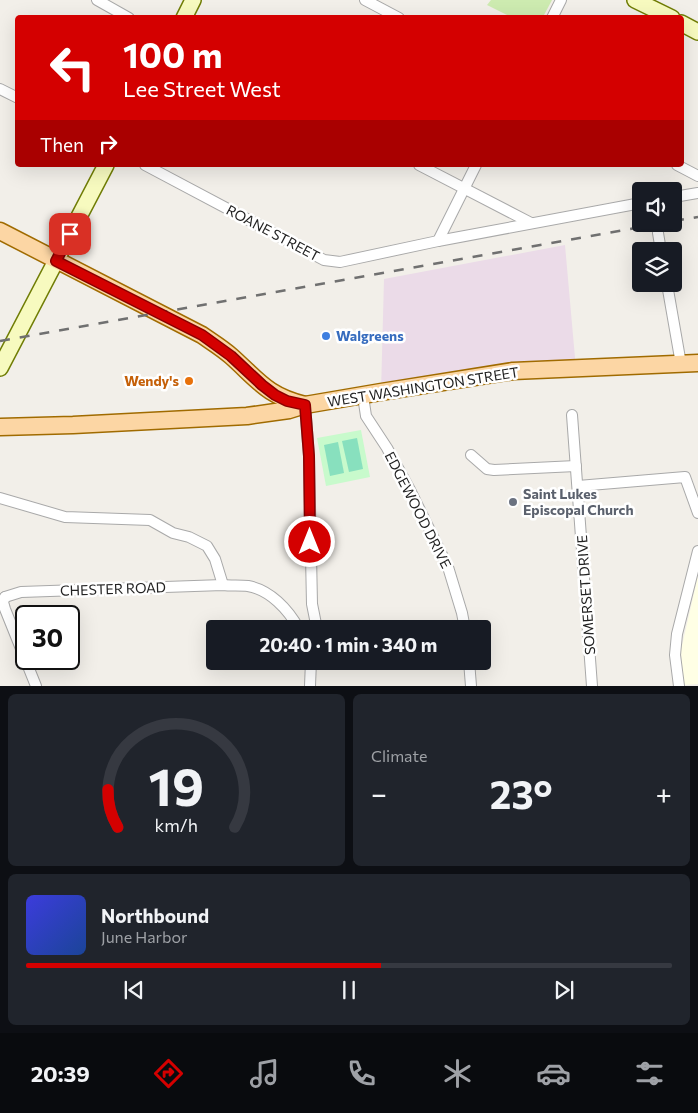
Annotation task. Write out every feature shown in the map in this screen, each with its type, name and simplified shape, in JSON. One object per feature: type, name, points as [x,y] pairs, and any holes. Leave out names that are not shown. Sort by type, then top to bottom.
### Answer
[{"type":"main road","points":[[186,15],[193,0]]},
{"type":"main road","points":[[635,0],[656,5],[668,15]]},
{"type":"main road","points":[[684,25],[698,32]]},
{"type":"main road","points":[[0,368],[105,167]]},
{"type":"main road","points":[[0,231],[202,335],[231,356],[275,395],[287,401],[305,405]]},
{"type":"main road","name":"WEST WASHINGTON STREET","points":[[0,427],[74,426],[246,416],[513,371],[698,363]]},
{"type":"main road","points":[[210,418],[253,410],[259,407],[264,397],[253,377]]},
{"type":"street","points":[[97,0],[124,15]]},
{"type":"street","points":[[365,0],[393,15]]},
{"type":"street","points":[[554,15],[561,0]]},
{"type":"street","points":[[0,89],[15,96]]},
{"type":"street","name":"ROANE STREET","points":[[149,167],[324,260],[340,262],[438,241],[632,205]]},
{"type":"street","points":[[423,167],[531,223]]},
{"type":"street","points":[[438,241],[475,167]]},
{"type":"street","points":[[681,167],[698,176]]},
{"type":"street","points":[[682,196],[698,193]]},
{"type":"street","points":[[658,233],[660,242]]},
{"type":"street","points":[[668,292],[681,364]]},
{"type":"street","name":"EDGEWOOD DRIVE","points":[[363,396],[366,416],[387,448],[410,490],[448,567],[463,620]]},
{"type":"street","points":[[305,405],[310,466],[312,604],[315,620]]},
{"type":"street","name":"SOMERSET DRIVE","points":[[572,415],[592,686]]},
{"type":"street","points":[[472,455],[487,469],[494,470],[576,466]]},
{"type":"street","points":[[578,486],[685,477],[698,513]]},
{"type":"street","points":[[0,498],[65,517],[150,520],[173,533],[189,537],[207,546],[215,559],[223,585]]},
{"type":"street","points":[[676,685],[675,655],[677,634],[695,575],[698,551]]},
{"type":"street","name":"CHESTER ROAD","points":[[36,686],[5,609],[3,596],[21,592],[223,585],[248,586],[264,591],[279,602],[294,620]]},
{"type":"street","points":[[310,686],[311,670]]},
{"type":"street","points":[[470,670],[471,686]]},
{"type":"shaded area","points":[[565,245],[576,369],[381,392],[384,279]]},
{"type":"shaded area","points":[[698,576],[698,684],[683,685],[681,650]]},
{"type":"green space","points":[[491,0],[552,0],[544,15],[507,15],[487,5]]},
{"type":"green space","points":[[361,430],[370,477],[326,486],[317,438]]},
{"type":"green space","points":[[357,438],[363,469],[349,472],[342,441]]},
{"type":"green space","points":[[338,442],[344,473],[330,476],[324,445]]},
{"type":"railway","points":[[682,220],[698,217]]},
{"type":"railway","points":[[0,341],[632,229]]},
{"type":"place","name":"Walgreens","points":[[326,336]]},
{"type":"place","name":"Wendy's","points":[[189,381]]},
{"type":"place","name":"Saint Lukes Episcopal Church","points":[[513,502]]},
{"type":"route","points":[[70,234],[56,261],[202,335],[231,356],[275,395],[287,401],[305,405],[311,503],[310,542]]}]
